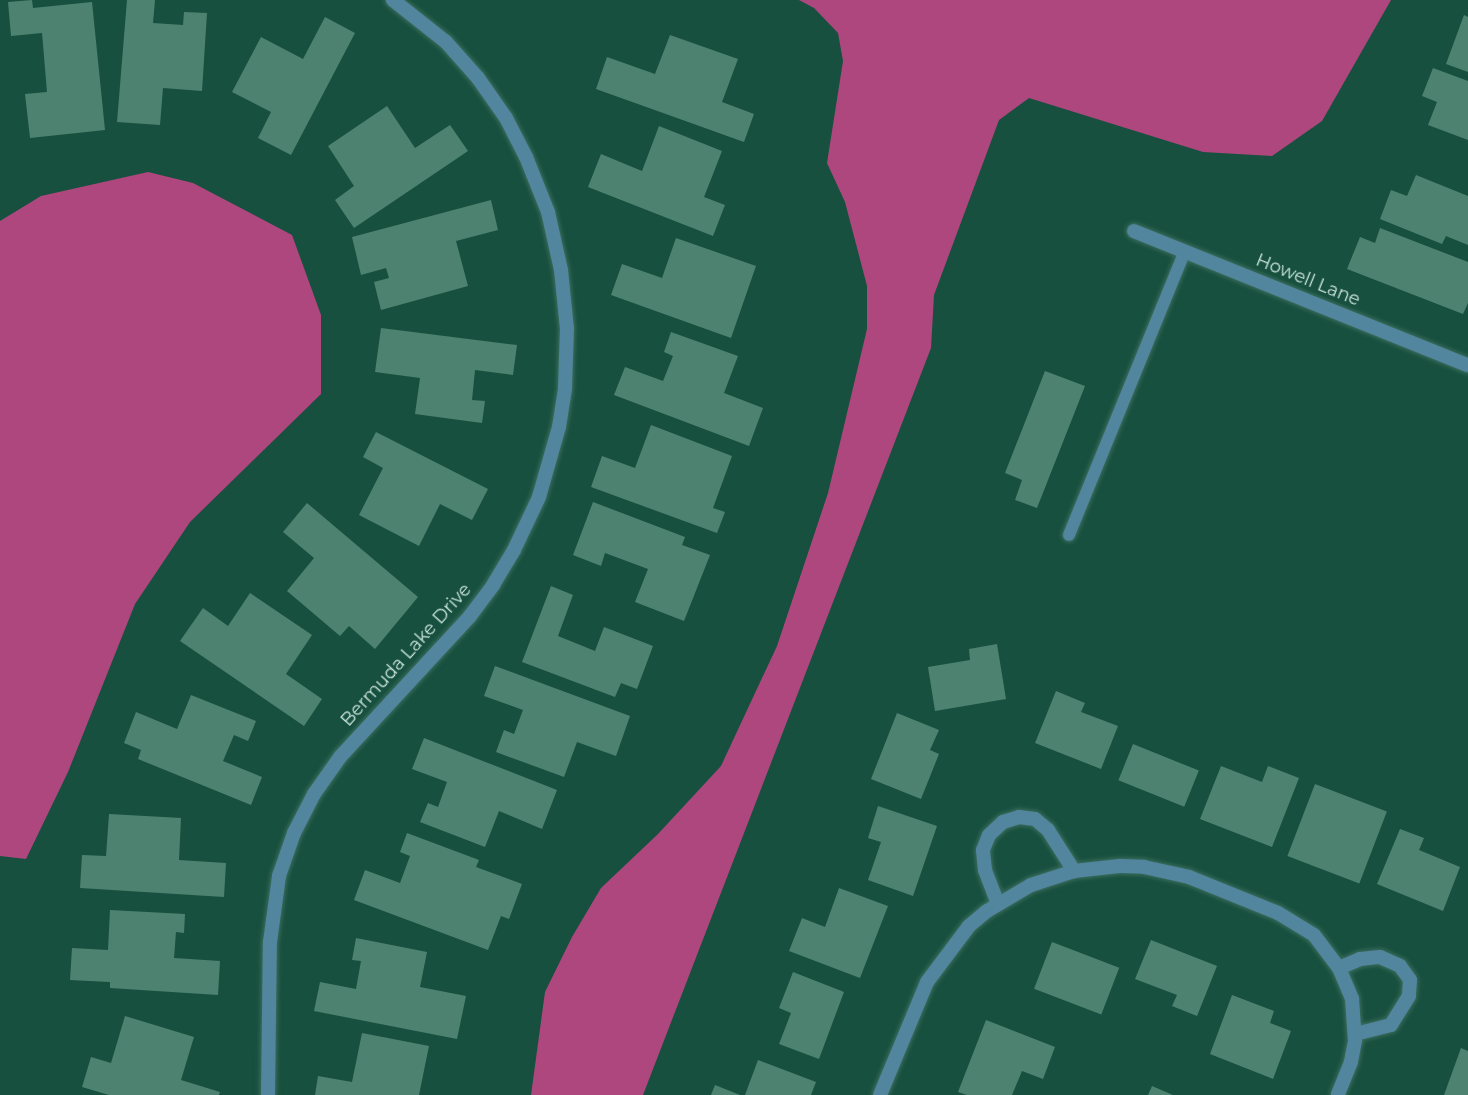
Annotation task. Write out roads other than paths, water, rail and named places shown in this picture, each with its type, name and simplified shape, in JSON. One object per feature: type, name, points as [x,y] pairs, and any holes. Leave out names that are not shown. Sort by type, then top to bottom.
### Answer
[{"type":"street","name":"Bermuda Lake Drive","points":[[268,1095],[270,942],[279,876],[294,833],[314,794],[340,757],[470,616],[494,584],[514,550],[539,497],[559,427],[565,388],[567,329],[561,270],[548,212],[526,157],[506,118],[478,78],[446,42],[393,0]]},
{"type":"street","name":"Howell Lane","points":[[1134,231],[1468,365]]},
{"type":"street","points":[[998,904],[985,870],[983,850],[989,835],[1003,822],[1019,817],[1035,819],[1048,830],[1074,871]]},
{"type":"street","points":[[880,1095],[927,982],[939,962],[969,926],[998,904],[1031,885],[1074,871],[1097,867],[1144,867],[1189,877],[1297,922],[1328,950],[1352,999],[1355,1034],[1351,1062],[1338,1095]]},
{"type":"street","points":[[1339,968],[1360,959],[1380,957],[1400,966],[1410,980],[1409,996],[1391,1025],[1355,1034]]},
{"type":"lane","points":[[1069,535],[1185,251]]}]
